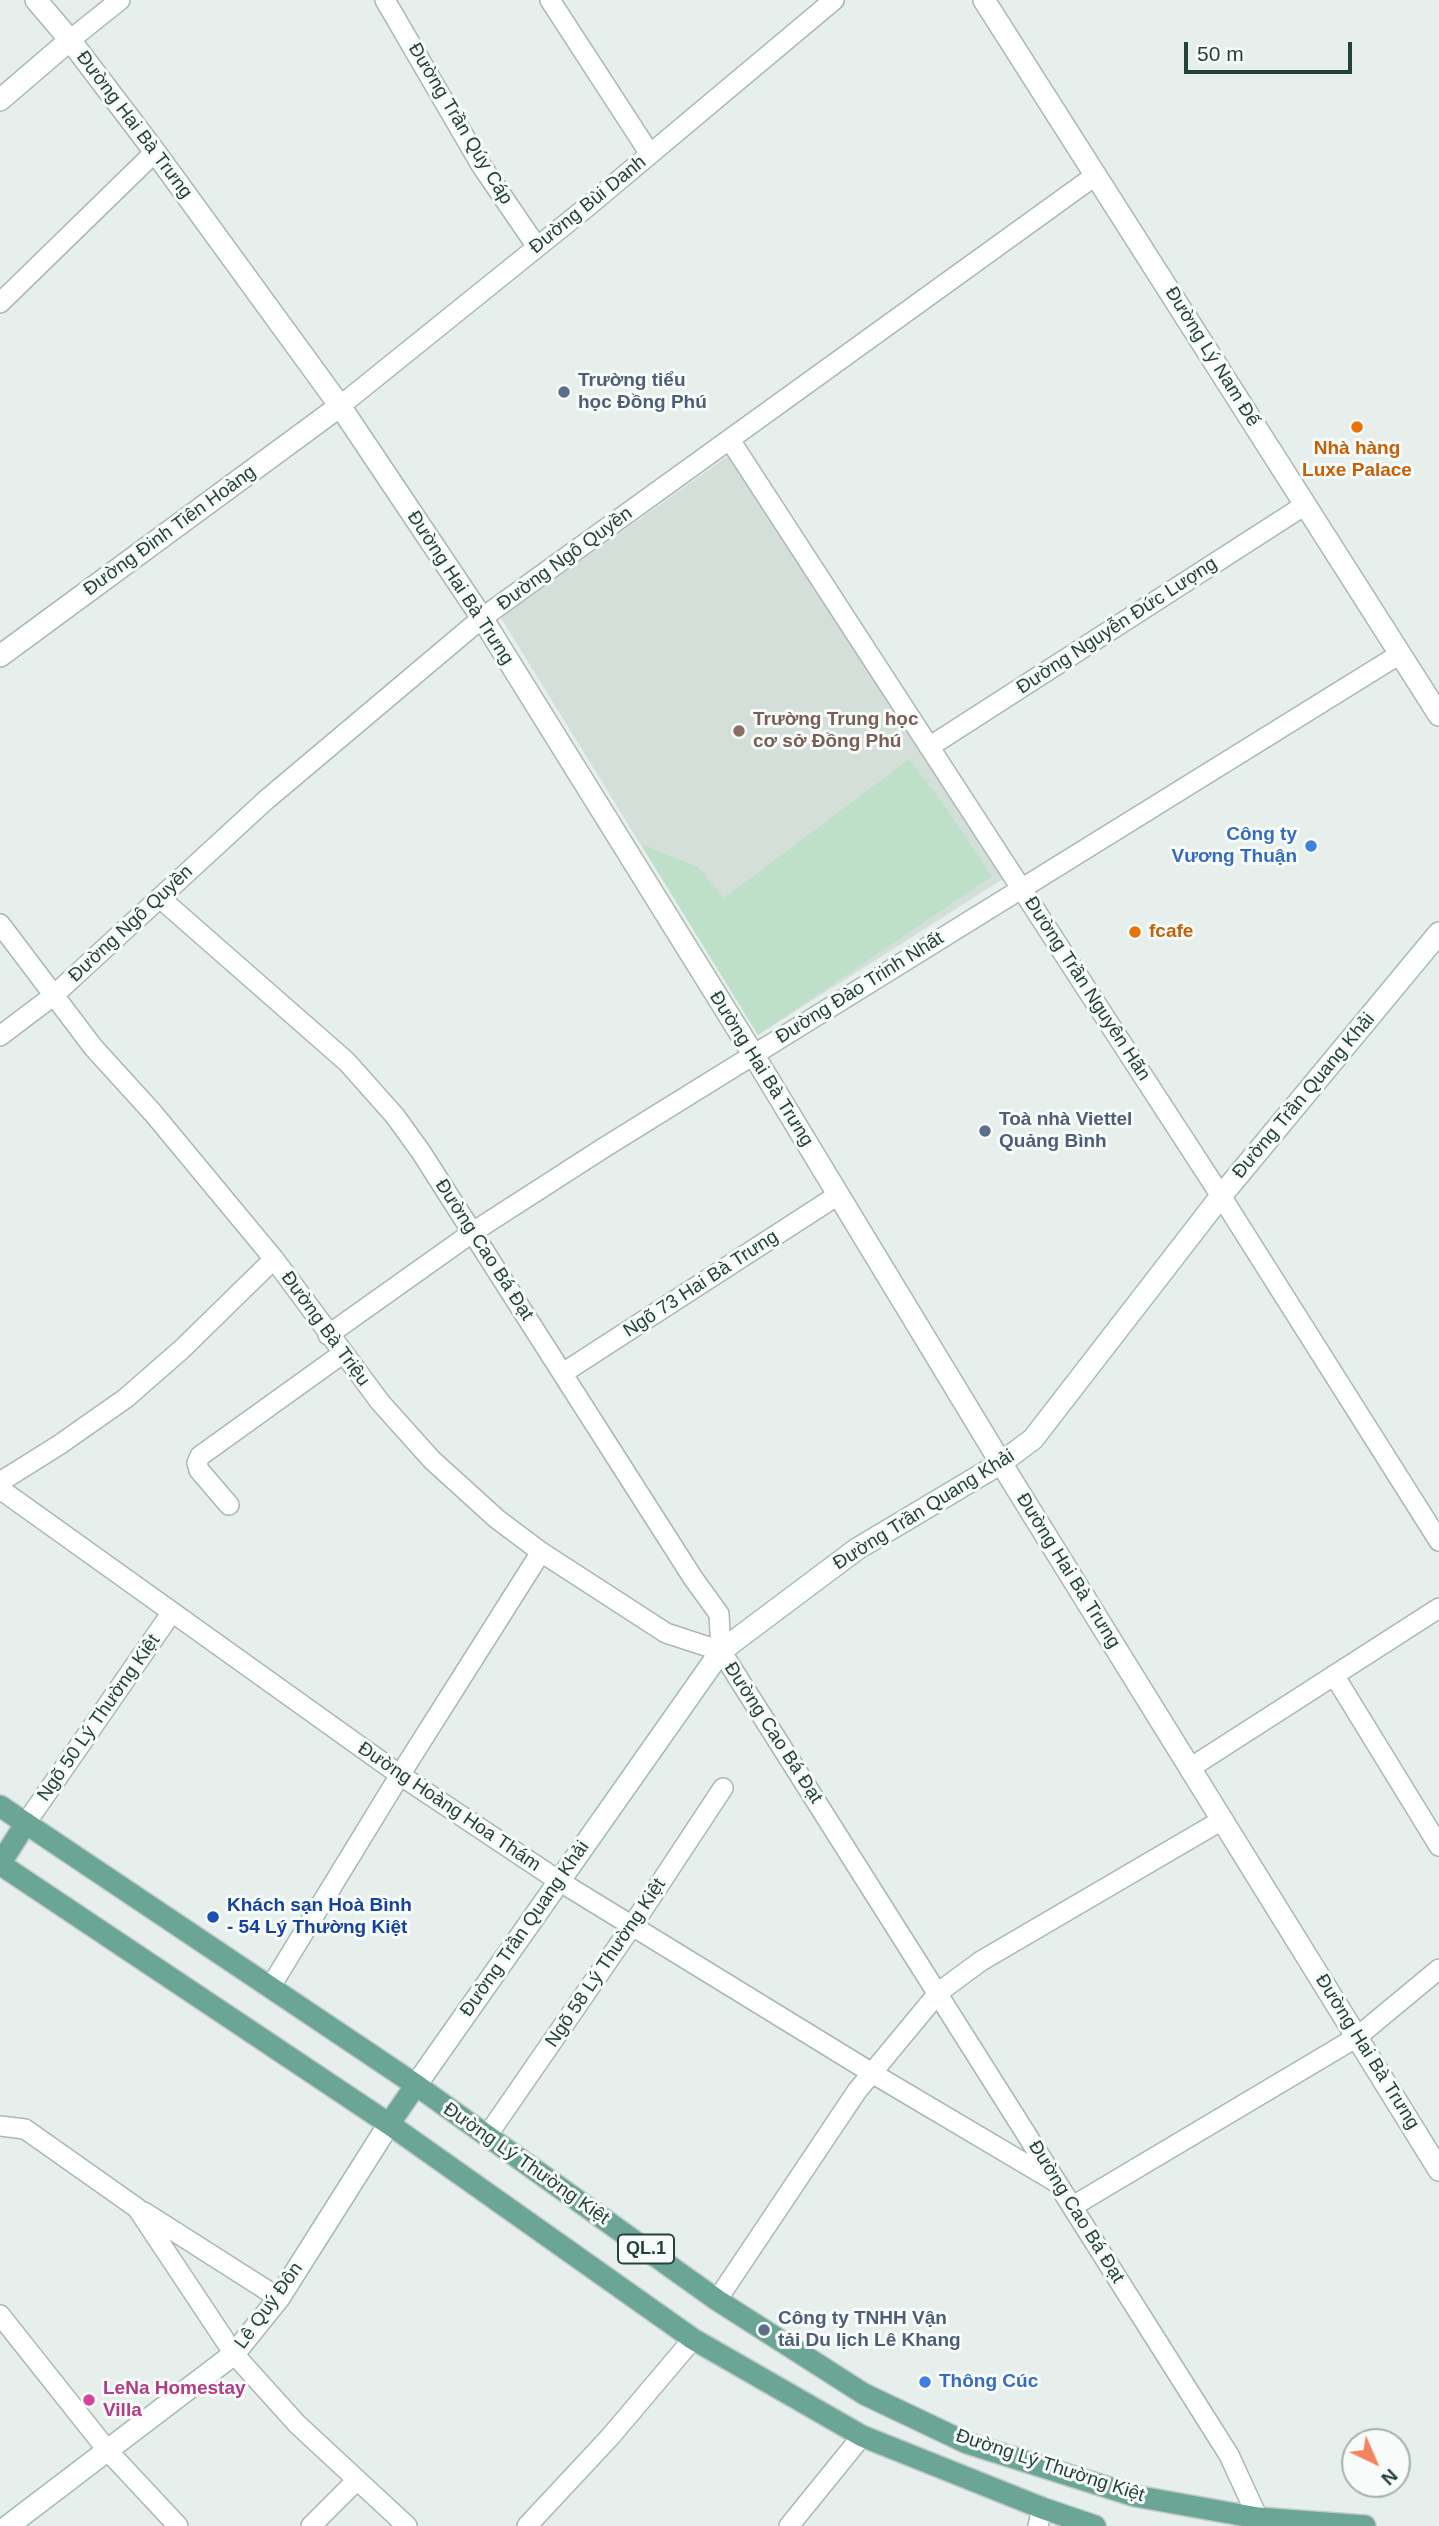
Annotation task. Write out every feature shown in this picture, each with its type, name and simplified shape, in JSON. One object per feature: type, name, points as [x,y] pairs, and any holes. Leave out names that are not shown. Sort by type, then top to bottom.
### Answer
[{"type":"main road","name":"Đường Lý Thường Kiệt","points":[[0,1806],[416,2085],[718,2300],[864,2394],[967,2443],[1135,2496],[1258,2518],[1365,2526]]},
{"type":"main road","points":[[0,1864],[26,1823]]},
{"type":"main road","name":"Đường Lý Thường Kiệt","points":[[0,1864],[389,2124],[693,2339],[862,2436],[1040,2517],[1095,2526]]},
{"type":"main road","points":[[389,2124],[416,2085]]},
{"type":"street","name":"Đường Hai Bà Trưng","points":[[36,0],[70,40],[155,152],[340,406],[482,618],[1439,2170]]},
{"type":"street","points":[[0,100],[120,0]]},
{"type":"street","name":"Đường Trần Qúy Cáp","points":[[385,0],[481,165],[537,247]]},
{"type":"street","points":[[550,0],[650,154]]},
{"type":"street","name":"Đường Bùi Danh","points":[[340,406],[537,247],[834,0]]},
{"type":"street","name":"Đường Lý Nam Đế","points":[[984,0],[1439,715]]},
{"type":"street","points":[[0,303],[155,152]]},
{"type":"street","name":"Đường Ngô Quyền","points":[[0,1036],[53,996],[266,800],[482,618],[1096,175]]},
{"type":"street","name":"Đường Đinh Tiên Hoàng","points":[[0,656],[340,406]]},
{"type":"street","name":"Đường Trần Nguyên Hãn","points":[[730,440],[1221,1196],[1439,1541]]},
{"type":"street","name":"Đường Nguyễn Đức Lượng","points":[[929,747],[1305,505]]},
{"type":"street","name":"Đường Đào Trinh Nhất","points":[[328,1335],[473,1232],[753,1054],[1400,654]]},
{"type":"street","name":"Đường Cao Bá Đạt","points":[[160,898],[347,1062],[395,1116],[473,1232],[693,1578],[719,1614],[721,1651],[1229,2455],[1258,2518]]},
{"type":"street","name":"Đường Bà Triệu","points":[[0,924],[93,1047],[153,1113],[274,1259],[342,1354],[432,1460],[497,1519],[541,1552],[666,1633],[721,1651]]},
{"type":"street","name":"Đường Trần Quang Khải","points":[[416,2085],[721,1651],[857,1549],[1001,1463],[1033,1439],[1221,1196],[1439,933]]},
{"type":"street","name":"Ngõ 73 Hai Bà Trưng","points":[[563,1373],[838,1195]]},
{"type":"street","points":[[0,1482],[60,1445],[126,1398],[182,1349],[274,1259]]},
{"type":"street","points":[[229,1505],[199,1470],[197,1464],[200,1456],[342,1354]]},
{"type":"street","name":"Đường Hoàng Hoa Thám","points":[[0,1489],[400,1775],[559,1881],[1059,2184]]},
{"type":"street","points":[[271,1986],[541,1552]]},
{"type":"street","points":[[1190,1768],[1439,1608]]},
{"type":"street","name":"Ngõ 50 Lý Thường Kiệt","points":[[26,1823],[172,1612]]},
{"type":"street","points":[[1334,1675],[1439,1846]]},
{"type":"street","name":"Ngõ 58 Lý Thường Kiệt","points":[[487,2136],[632,1926],[723,1788]]},
{"type":"street","points":[[718,2300],[872,2073],[939,1993],[981,1961],[1222,1820]]},
{"type":"street","points":[[1073,2206],[1357,2037],[1439,1969]]},
{"type":"street","name":"Lê Quý Đôn","points":[[8,2526],[234,2354],[279,2298],[389,2124]]},
{"type":"street","points":[[0,2126],[25,2129],[137,2208],[279,2298]]},
{"type":"street","points":[[137,2208],[234,2354],[297,2424],[407,2526]]},
{"type":"street","points":[[0,2315],[108,2451],[178,2526]]},
{"type":"street","points":[[527,2526],[610,2437],[693,2339]]},
{"type":"street","points":[[789,2526],[862,2436]]},
{"type":"street","points":[[311,2526],[357,2480]]},
{"type":"shaded area","name":"Trường Trung học cơ sở Đồng Phú","points":[[728,456],[1003,879],[758,1035],[501,618]]},
{"type":"green space","points":[[909,759],[992,876],[758,1035],[641,844],[698,867],[724,898]]},
{"type":"place","name":"Trường tiểu học Đồng Phú","points":[[564,392]]},
{"type":"place","name":"Nhà hàng Luxe Palace","points":[[1357,427]]},
{"type":"place","name":"Trường Trung học cơ sở Đồng Phú","points":[[739,731]]},
{"type":"place","name":"Công ty Vương Thuận","points":[[1311,846]]},
{"type":"place","name":"fcafe","points":[[1135,932]]},
{"type":"place","name":"Toà nhà Viettel Quảng Bình","points":[[985,1131]]},
{"type":"place","name":"Khách sạn Hoà Bình - 54 Lý Thường Kiệt","points":[[213,1917]]},
{"type":"place","name":"Công ty TNHH Vận tải Du lịch Lê Khang","points":[[764,2330]]},
{"type":"place","name":"Thông Cúc","points":[[925,2382]]},
{"type":"place","name":"LeNa Homestay Villa","points":[[89,2400]]}]
